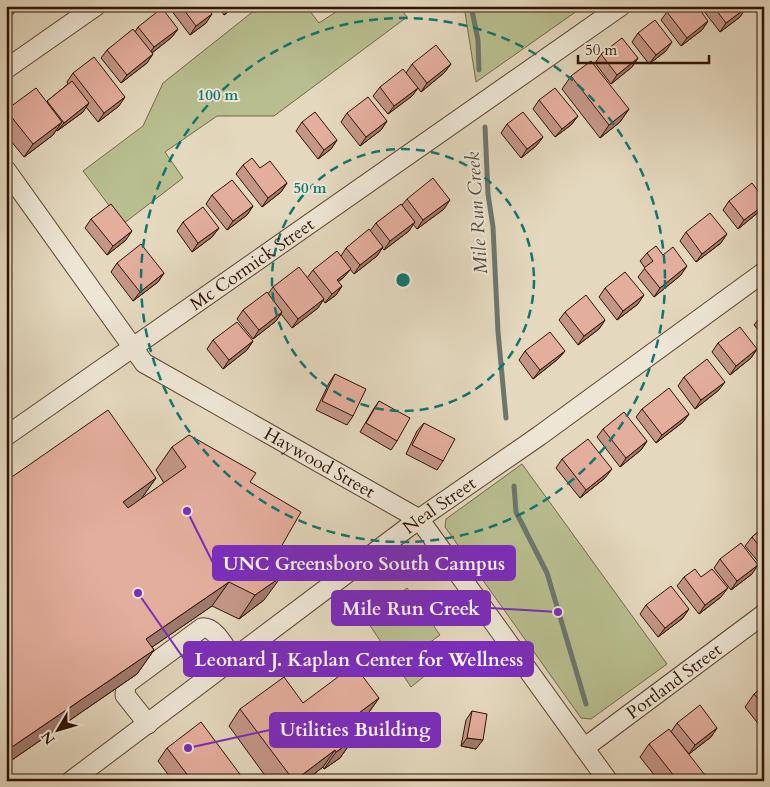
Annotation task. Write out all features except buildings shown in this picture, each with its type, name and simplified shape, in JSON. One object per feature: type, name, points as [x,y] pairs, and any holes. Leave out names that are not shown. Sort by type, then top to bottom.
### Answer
[{"type":"street","points":[[6,69],[96,6]]},
{"type":"street","name":"Mc Cormick Street","points":[[6,436],[621,6]]},
{"type":"street","name":"Haywood Street","points":[[6,170],[144,363],[419,518],[605,780]]},
{"type":"street","name":"Neal Street","points":[[71,781],[419,518],[539,436],[764,272]]},
{"type":"street","name":"Portland Street","points":[[584,748],[764,614]]},
{"type":"street","points":[[148,724],[124,694],[126,684],[202,628],[206,627],[212,630],[233,659]]},
{"type":"green space","points":[[260,6],[306,6],[319,23],[345,6],[399,6],[407,17],[274,116],[217,116],[165,152],[183,178],[123,224],[83,171],[143,126],[163,83]]},
{"type":"green space","points":[[464,6],[584,6],[476,82]]},
{"type":"green space","points":[[522,464],[667,664],[591,719],[581,718],[445,527],[446,519]]},
{"type":"green space","points":[[407,588],[440,635],[429,643],[443,661],[411,687],[365,618]]},
{"type":"waterway","name":"Mile Run Creek","points":[[471,6],[478,40],[479,70]]},
{"type":"waterway","name":"Mile Run Creek","points":[[485,127],[488,194],[493,227],[498,332],[506,418]]},
{"type":"waterway","name":"Mile Run Creek","points":[[514,486],[516,512],[547,573],[586,704]]},
{"type":"place","name":"UNC Greensboro South Campus","points":[[187,511]]},
{"type":"place","name":"Leonard J. Kaplan Center for Wellness","points":[[138,593]]},
{"type":"place","name":"Mile Run Creek","points":[[558,612]]},
{"type":"place","name":"Utilities Building","points":[[188,748]]}]
